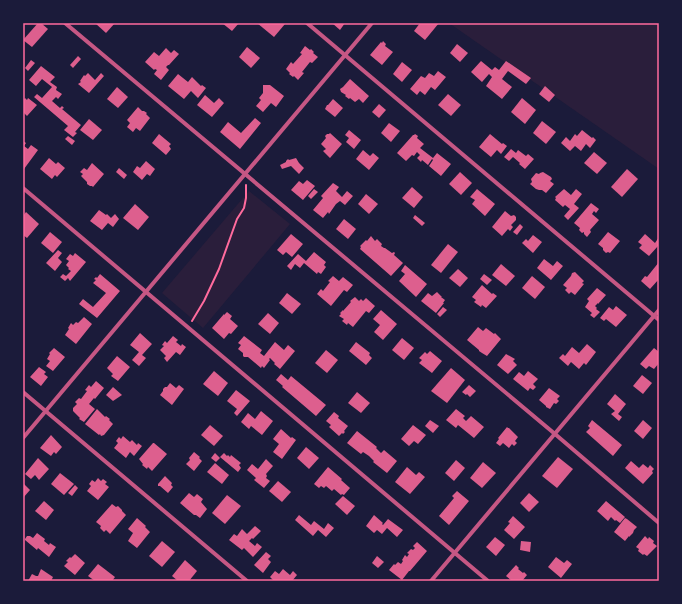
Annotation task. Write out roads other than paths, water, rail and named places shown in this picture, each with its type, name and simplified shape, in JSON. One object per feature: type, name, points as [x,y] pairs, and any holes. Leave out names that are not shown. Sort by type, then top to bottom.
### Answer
[{"type":"street","points":[[65,23],[659,523]]},
{"type":"street","points":[[307,23],[659,320]]},
{"type":"street","points":[[23,438],[372,23]]},
{"type":"street","points":[[23,188],[488,581]]},
{"type":"street","points":[[431,581],[659,310]]},
{"type":"street","points":[[23,392],[247,581]]}]
